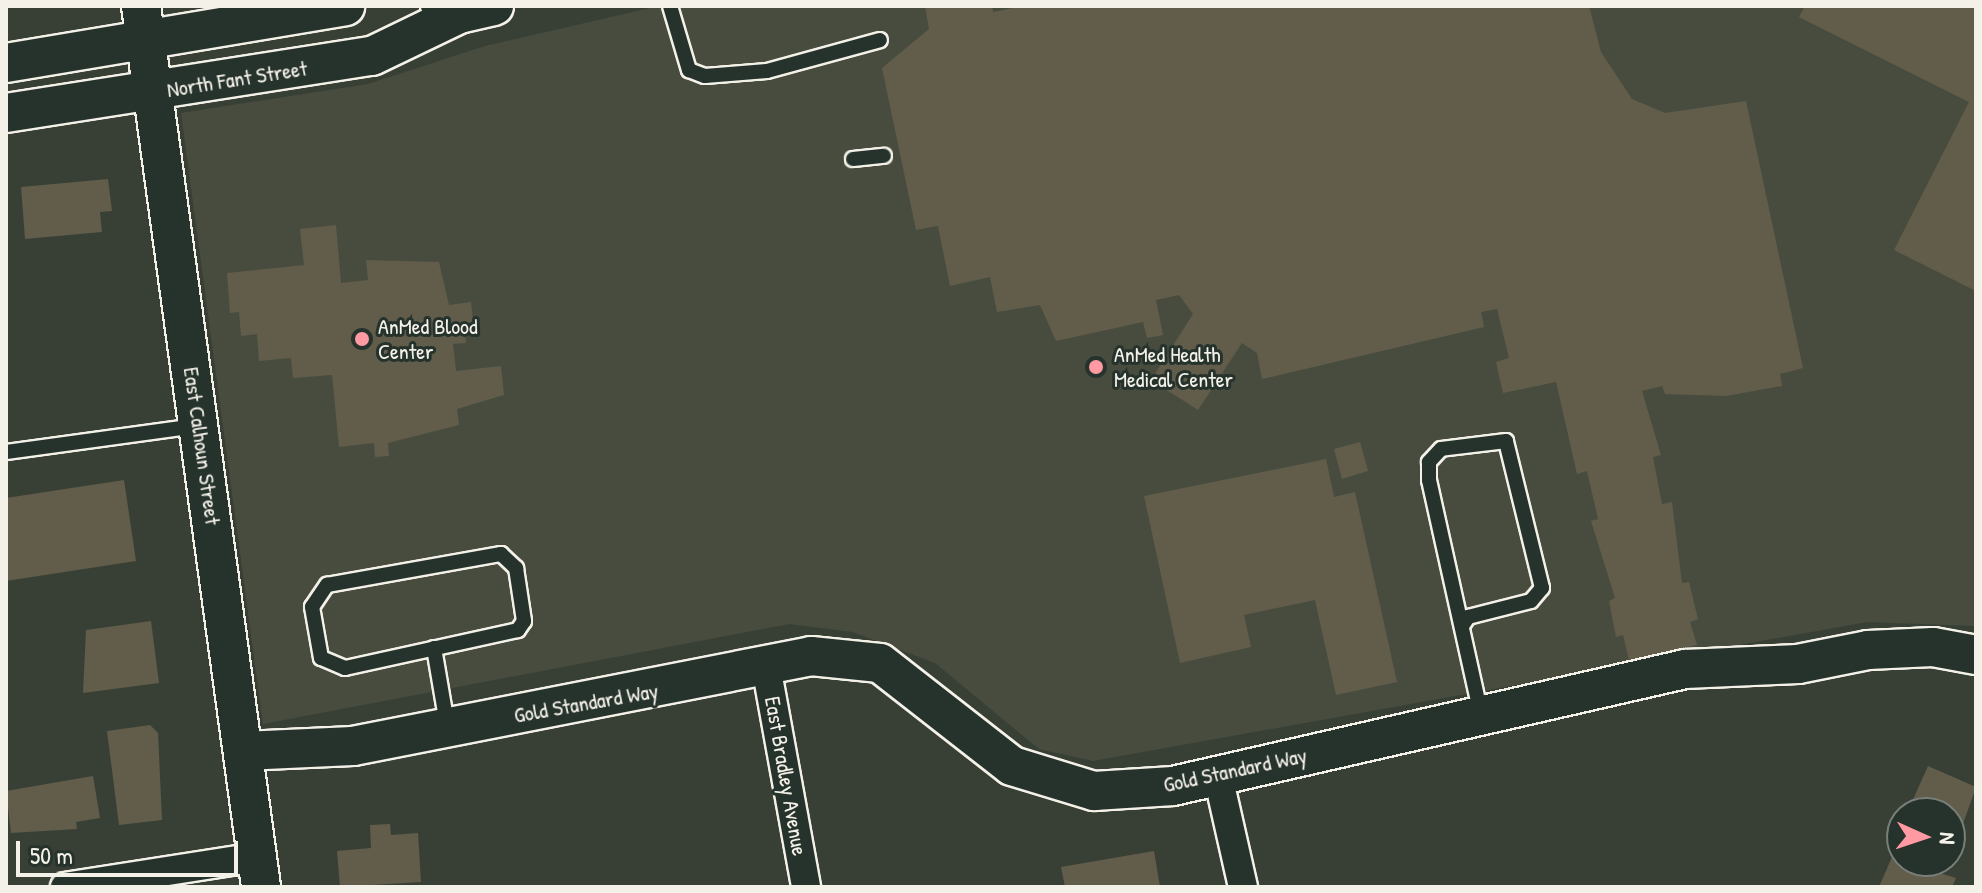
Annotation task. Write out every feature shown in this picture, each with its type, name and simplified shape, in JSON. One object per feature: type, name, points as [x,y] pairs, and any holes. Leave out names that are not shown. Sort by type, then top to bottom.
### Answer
[{"type":"street","points":[[6,63],[144,24],[342,6]]},
{"type":"street","name":"North Fant Street","points":[[6,113],[372,56],[446,8]]},
{"type":"street","name":"East Calhoun Street","points":[[144,24],[259,872]]},
{"type":"street","name":"Gold Standard Way","points":[[243,751],[353,746],[811,656],[880,663],[1012,766],[1094,791],[1218,776],[1685,669],[1798,664],[1868,650],[1933,647],[1976,655]]},
{"type":"street","name":"East Bradley Avenue","points":[[766,666],[806,887]]},
{"type":"street","points":[[1218,776],[1243,887]]},
{"type":"street","points":[[65,887],[259,872]]},
{"type":"lane","points":[[670,6],[689,70],[705,76],[767,71],[880,40]]},
{"type":"lane","points":[[853,159],[884,156]]},
{"type":"lane","points":[[6,452],[199,425]]},
{"type":"lane","points":[[1462,626],[1531,601],[1542,588],[1514,448],[1506,441],[1441,449],[1429,462],[1462,626],[1481,715]]},
{"type":"lane","points":[[487,555],[512,558],[523,610],[518,630],[434,648],[330,666],[321,658],[315,592],[487,555]]},
{"type":"lane","points":[[434,648],[448,728]]},
{"type":"shaded area","name":"AnMed Health Medical Center","points":[[659,6],[1976,6],[1976,626],[1867,622],[1093,761],[1039,749],[935,663],[853,632],[789,624],[263,724],[181,113],[368,84],[485,46]]},
{"type":"building","points":[[925,6],[992,6],[993,12],[1023,6],[1589,6],[1601,52],[1632,99],[1665,113],[1746,101],[1803,368],[1780,374],[1782,386],[1726,396],[1665,394],[1662,386],[1642,391],[1661,455],[1653,457],[1662,504],[1672,502],[1682,583],[1689,582],[1698,619],[1690,622],[1697,645],[1629,660],[1623,635],[1616,637],[1609,601],[1615,598],[1591,521],[1598,519],[1587,471],[1577,474],[1556,382],[1503,393],[1496,362],[1509,358],[1497,309],[1481,312],[1484,327],[1262,379],[1257,353],[1242,343],[1198,410],[1151,380],[1193,314],[1179,295],[1156,300],[1163,335],[1147,338],[1143,322],[1056,341],[1040,305],[997,312],[990,277],[950,286],[938,226],[916,230],[882,68],[929,29]]},
{"type":"building","points":[[1805,6],[1976,6],[1976,291],[1894,250],[1969,102],[1799,17]]},
{"type":"building","points":[[108,179],[112,211],[100,212],[102,232],[25,239],[21,187]]},
{"type":"building","name":"AnMed Blood Center","points":[[336,225],[341,283],[368,280],[366,260],[439,262],[449,305],[471,302],[474,329],[465,329],[466,343],[453,344],[456,371],[501,366],[504,395],[457,409],[459,425],[388,443],[389,456],[375,457],[374,443],[339,447],[332,375],[293,378],[291,358],[259,361],[257,334],[241,336],[239,312],[230,313],[227,273],[304,265],[300,229]]},
{"type":"building","points":[[1360,442],[1368,471],[1342,479],[1334,449]]},
{"type":"building","points":[[1326,459],[1334,497],[1355,492],[1397,682],[1336,695],[1315,600],[1244,615],[1251,647],[1180,663],[1144,496]]},
{"type":"building","points":[[124,480],[136,561],[6,581],[6,498]]},
{"type":"building","points":[[151,621],[159,683],[83,693],[86,630]]},
{"type":"building","points":[[150,725],[158,733],[162,820],[119,825],[107,731]]},
{"type":"building","points":[[1928,766],[1976,787],[1966,815],[1966,797],[1914,797]]},
{"type":"building","points":[[93,776],[100,818],[76,822],[77,829],[11,833],[6,791]]},
{"type":"building","points":[[390,824],[391,835],[418,833],[421,882],[340,887],[337,851],[371,848],[370,825]]},
{"type":"building","points":[[1154,851],[1160,887],[1065,887],[1061,867]]},
{"type":"building","points":[[1886,871],[1886,877],[1956,878],[1952,887],[1879,887]]},
{"type":"place","name":"AnMed Blood Center","points":[[362,339]]},
{"type":"place","name":"AnMed Health Medical Center","points":[[1096,367]]}]
